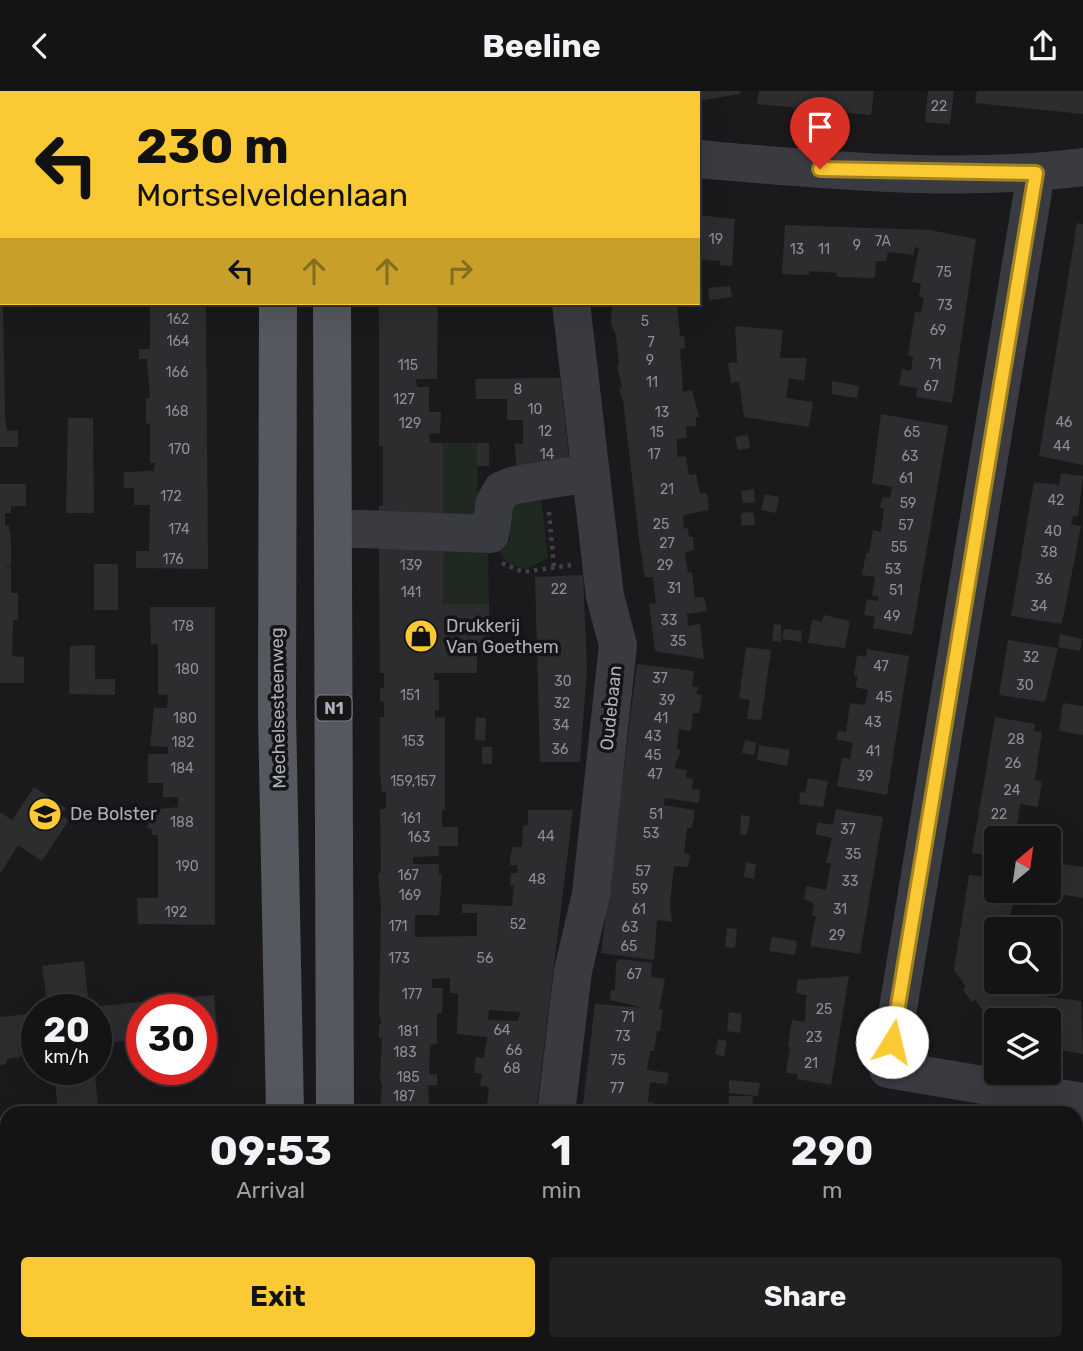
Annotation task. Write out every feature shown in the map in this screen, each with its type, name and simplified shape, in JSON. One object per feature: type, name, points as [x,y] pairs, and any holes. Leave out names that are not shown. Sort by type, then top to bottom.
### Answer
[{"type":"main road","name":"Mechelsesteenweg","points":[[278,305],[277,713],[285,1106]]},
{"type":"main road","name":"N1","points":[[332,305],[335,1106]]},
{"type":"street","points":[[700,159],[845,171],[1036,173],[1083,167]]},
{"type":"street","points":[[1036,173],[888,1069],[1083,1102]]},
{"type":"street","points":[[322,305],[324,1106]]},
{"type":"street","name":"Oudebaan","points":[[557,1106],[573,971],[591,894],[618,645],[601,560],[571,305]]},
{"type":"street","points":[[334,528],[490,534],[495,502],[502,490],[590,473]]},
{"type":"path","points":[[546,480],[554,567]]},
{"type":"path","points":[[490,534],[498,559],[510,568],[523,572],[601,560]]},
{"type":"shaded area","points":[[443,443],[477,443],[478,525],[443,521]]},
{"type":"shaded area","points":[[540,489],[548,558],[526,569],[514,566],[500,553],[498,541],[510,541],[509,529],[499,508]]},
{"type":"shaded area","points":[[444,549],[488,551],[489,604],[443,604]]},
{"type":"building","points":[[700,91],[740,91],[740,94],[700,101]]},
{"type":"building","points":[[759,91],[874,91],[871,115],[757,104]]},
{"type":"building","points":[[928,91],[954,91],[950,124],[925,122]]},
{"type":"building","points":[[977,91],[1083,91],[1083,114],[975,103]]},
{"type":"building","points":[[700,215],[735,219],[732,266],[720,265],[720,261],[700,259]]},
{"type":"building","points":[[1077,223],[1083,224],[1083,465],[1039,456]]},
{"type":"building","points":[[785,225],[930,230],[976,239],[952,403],[916,397],[917,388],[899,385],[902,369],[911,371],[913,357],[908,355],[915,312],[921,313],[924,298],[919,296],[921,284],[912,282],[919,248],[915,247],[913,255],[888,252],[886,261],[876,261],[875,278],[837,277],[837,273],[810,271],[809,275],[782,274]]},
{"type":"building","points":[[730,286],[732,297],[709,300],[708,288]]},
{"type":"building","points":[[0,305],[3,305],[5,418],[7,431],[18,430],[18,447],[0,447]]},
{"type":"building","points":[[150,305],[206,305],[208,569],[136,568],[136,551],[149,551],[150,505],[134,505],[134,488],[124,488],[124,472],[154,471],[155,463],[150,463],[150,423],[146,424],[146,398],[150,398],[147,359],[139,359],[139,349],[150,349]]},
{"type":"building","points":[[379,305],[438,305],[437,379],[416,379],[417,387],[429,387],[429,412],[441,412],[440,433],[429,434],[430,443],[443,443],[443,521],[379,522],[379,506],[383,505],[383,446],[379,446]]},
{"type":"building","points":[[612,305],[677,305],[680,336],[684,336],[685,348],[680,349],[683,392],[692,390],[699,417],[696,417],[696,426],[686,427],[687,438],[677,439],[677,451],[678,457],[686,456],[689,475],[696,474],[700,494],[707,493],[709,510],[683,515],[684,529],[688,528],[689,537],[693,537],[694,550],[685,552],[688,573],[692,572],[695,598],[704,597],[707,611],[687,614],[688,626],[700,624],[704,659],[655,651],[649,604],[656,603],[653,577],[645,577],[640,547],[623,400],[619,390],[622,387],[617,367],[616,336],[611,324]]},
{"type":"building","points":[[735,326],[783,330],[780,358],[807,358],[804,381],[789,378],[786,398],[813,402],[809,427],[744,417],[739,382],[731,383],[728,363],[737,362]]},
{"type":"building","points":[[560,378],[570,464],[516,466],[515,443],[523,444],[523,420],[507,420],[507,399],[476,399],[475,379]]},
{"type":"building","points":[[832,381],[859,386],[857,398],[832,394]]},
{"type":"building","points":[[881,414],[948,426],[912,635],[873,628],[875,617],[864,615],[867,599],[878,601],[878,597],[872,595],[875,577],[862,575],[866,553],[869,553],[873,530],[881,532],[884,509],[880,508],[882,497],[890,498],[892,487],[872,483]]},
{"type":"building","points":[[68,418],[93,418],[94,513],[66,513]]},
{"type":"building","points":[[748,435],[750,448],[738,450],[735,437]]},
{"type":"building","points":[[477,443],[489,443],[489,466],[477,466]]},
{"type":"building","points":[[1061,473],[1083,476],[1078,516],[1073,516],[1071,524],[1081,526],[1062,624],[1011,616],[1034,482],[1059,485]]},
{"type":"building","points":[[0,484],[26,484],[26,506],[11,506],[11,513],[5,513],[5,526],[9,526],[11,540],[11,566],[4,565],[11,568],[11,593],[18,593],[18,620],[13,620],[12,656],[24,657],[24,683],[0,683]]},
{"type":"building","points":[[754,489],[755,502],[743,503],[741,491]]},
{"type":"building","points":[[765,494],[779,497],[776,513],[761,510]]},
{"type":"building","points":[[753,512],[755,525],[742,526],[741,513]]},
{"type":"building","points":[[379,549],[444,549],[443,604],[489,604],[490,649],[477,649],[477,673],[434,673],[434,680],[439,680],[439,710],[435,710],[435,718],[445,717],[445,810],[442,810],[442,827],[458,827],[458,846],[438,846],[439,856],[413,857],[413,864],[439,864],[439,875],[442,875],[439,915],[415,915],[415,937],[477,936],[477,913],[462,913],[462,904],[512,906],[514,885],[510,885],[511,873],[518,873],[517,865],[510,865],[510,857],[513,847],[522,847],[523,826],[528,825],[528,810],[573,810],[537,1106],[487,1106],[489,1087],[480,1086],[482,1074],[474,1073],[476,1057],[484,1058],[487,1037],[457,1034],[458,994],[450,993],[450,978],[432,979],[432,988],[443,988],[442,1013],[437,1013],[437,1044],[430,1045],[429,1074],[437,1074],[437,1085],[428,1085],[429,1106],[380,1106],[381,905],[378,875],[381,871],[380,810],[386,808],[386,792],[382,792],[380,771],[380,717],[384,717],[384,703],[380,701],[380,689],[384,687],[384,673],[380,673]],"holes":[[[489,1010],[520,1012],[518,1021],[488,1020]]]},
{"type":"building","points":[[94,564],[118,564],[118,610],[94,610]]},
{"type":"building","points":[[583,575],[587,668],[580,762],[540,762],[535,577]]},
{"type":"building","points":[[150,607],[215,607],[215,925],[138,924],[137,898],[158,898],[158,835],[152,835],[152,829],[147,828],[151,810],[178,807],[178,797],[163,797],[163,783],[148,783],[148,754],[168,754],[168,747],[150,746],[154,708],[167,708],[168,695],[158,694],[158,644],[151,645]]},
{"type":"building","points":[[824,615],[850,621],[845,648],[808,643],[812,620],[822,622]]},
{"type":"building","points":[[774,624],[781,625],[781,642],[772,641]]},
{"type":"building","points":[[784,629],[802,631],[801,642],[782,639]]},
{"type":"building","points":[[1060,634],[1082,639],[1080,651],[1058,647]]},
{"type":"building","points":[[1008,640],[1058,648],[1045,702],[999,695]]},
{"type":"building","points":[[95,645],[95,679],[115,679],[115,695],[69,694],[70,646]]},
{"type":"building","points":[[746,647],[771,650],[761,720],[747,719],[750,700],[739,698]]},
{"type":"building","points":[[867,649],[909,656],[887,795],[837,786],[842,758],[850,759],[853,743],[836,739],[838,731],[846,732],[850,703],[865,705],[868,690],[855,687],[858,676],[854,676],[857,655],[866,657]]},
{"type":"building","points":[[637,664],[694,671],[692,686],[698,687],[696,694],[702,695],[699,713],[693,713],[691,731],[679,729],[677,749],[681,750],[674,768],[687,770],[686,777],[693,779],[692,789],[700,790],[699,803],[665,798],[664,805],[694,810],[694,819],[691,828],[687,828],[684,853],[690,855],[688,867],[674,866],[670,903],[672,922],[657,920],[654,960],[601,953]]},
{"type":"building","points":[[1063,703],[1083,706],[1083,735],[1059,731]]},
{"type":"building","points":[[476,717],[486,718],[485,741],[475,740]]},
{"type":"building","points":[[995,717],[1035,724],[1034,731],[1042,732],[1035,780],[1042,781],[1038,807],[1020,804],[1017,826],[984,826],[984,854],[972,853]]},
{"type":"building","points":[[745,740],[756,743],[754,755],[742,753]]},
{"type":"building","points":[[759,745],[790,750],[787,766],[757,760]]},
{"type":"building","points":[[482,747],[492,747],[492,764],[482,764]]},
{"type":"building","points":[[808,778],[828,781],[823,807],[799,804],[800,792],[805,793]]},
{"type":"building","points":[[34,787],[66,808],[61,815],[69,820],[42,861],[18,845],[0,874],[0,812],[12,820]]},
{"type":"building","points":[[836,809],[883,817],[860,954],[810,946],[816,916],[812,915],[814,903],[804,899],[806,886],[826,890],[831,863],[826,863],[832,838],[815,834],[818,822],[833,825]]},
{"type":"building","points":[[741,815],[750,816],[747,835],[740,834]]},
{"type":"building","points":[[746,862],[756,864],[754,879],[744,877]]},
{"type":"building","points":[[1061,864],[1083,867],[1083,898],[1061,894]]},
{"type":"building","points":[[969,875],[984,877],[984,903],[1014,903],[1009,917],[984,917],[984,994],[1033,994],[1081,1001],[1083,1054],[1061,1050],[1061,1008],[984,1008],[984,1012],[963,990],[966,987],[954,970]]},
{"type":"building","points":[[727,928],[737,929],[735,948],[725,947]]},
{"type":"building","points":[[772,937],[797,941],[795,955],[769,951]]},
{"type":"building","points":[[619,959],[652,963],[651,977],[665,979],[659,1010],[663,1010],[660,1031],[657,1031],[654,1051],[650,1051],[647,1070],[669,1073],[667,1084],[650,1082],[648,1102],[654,1103],[653,1106],[583,1106],[595,1004],[644,1008],[610,1000],[611,990],[615,990],[616,963]]},
{"type":"building","points":[[84,961],[88,994],[46,994],[42,966]]},
{"type":"building","points":[[849,976],[831,1085],[797,1079],[798,1074],[786,1073],[792,1020],[805,1022],[806,997],[809,996],[796,993],[798,980]]},
{"type":"building","points":[[126,1003],[126,1041],[112,1042],[112,1005]]},
{"type":"building","points":[[729,1012],[742,1014],[740,1033],[727,1031]]},
{"type":"building","points":[[21,1015],[21,1057],[7,1059],[6,1064],[0,1065],[0,1017]]},
{"type":"building","points":[[718,1039],[727,1041],[724,1057],[715,1054]]},
{"type":"building","points":[[729,1080],[760,1083],[758,1096],[729,1093]]},
{"type":"building","points":[[55,1085],[96,1085],[98,1106],[57,1106]]},
{"type":"building","points":[[729,1096],[753,1096],[752,1106],[728,1106]]},
{"type":"place","name":"Drukkerij Van Goethem","points":[[421,636]]},
{"type":"place","name":"De Bolster","points":[[45,814]]},
{"type":"route","points":[[820,169],[1036,173],[892,1042]]}]
